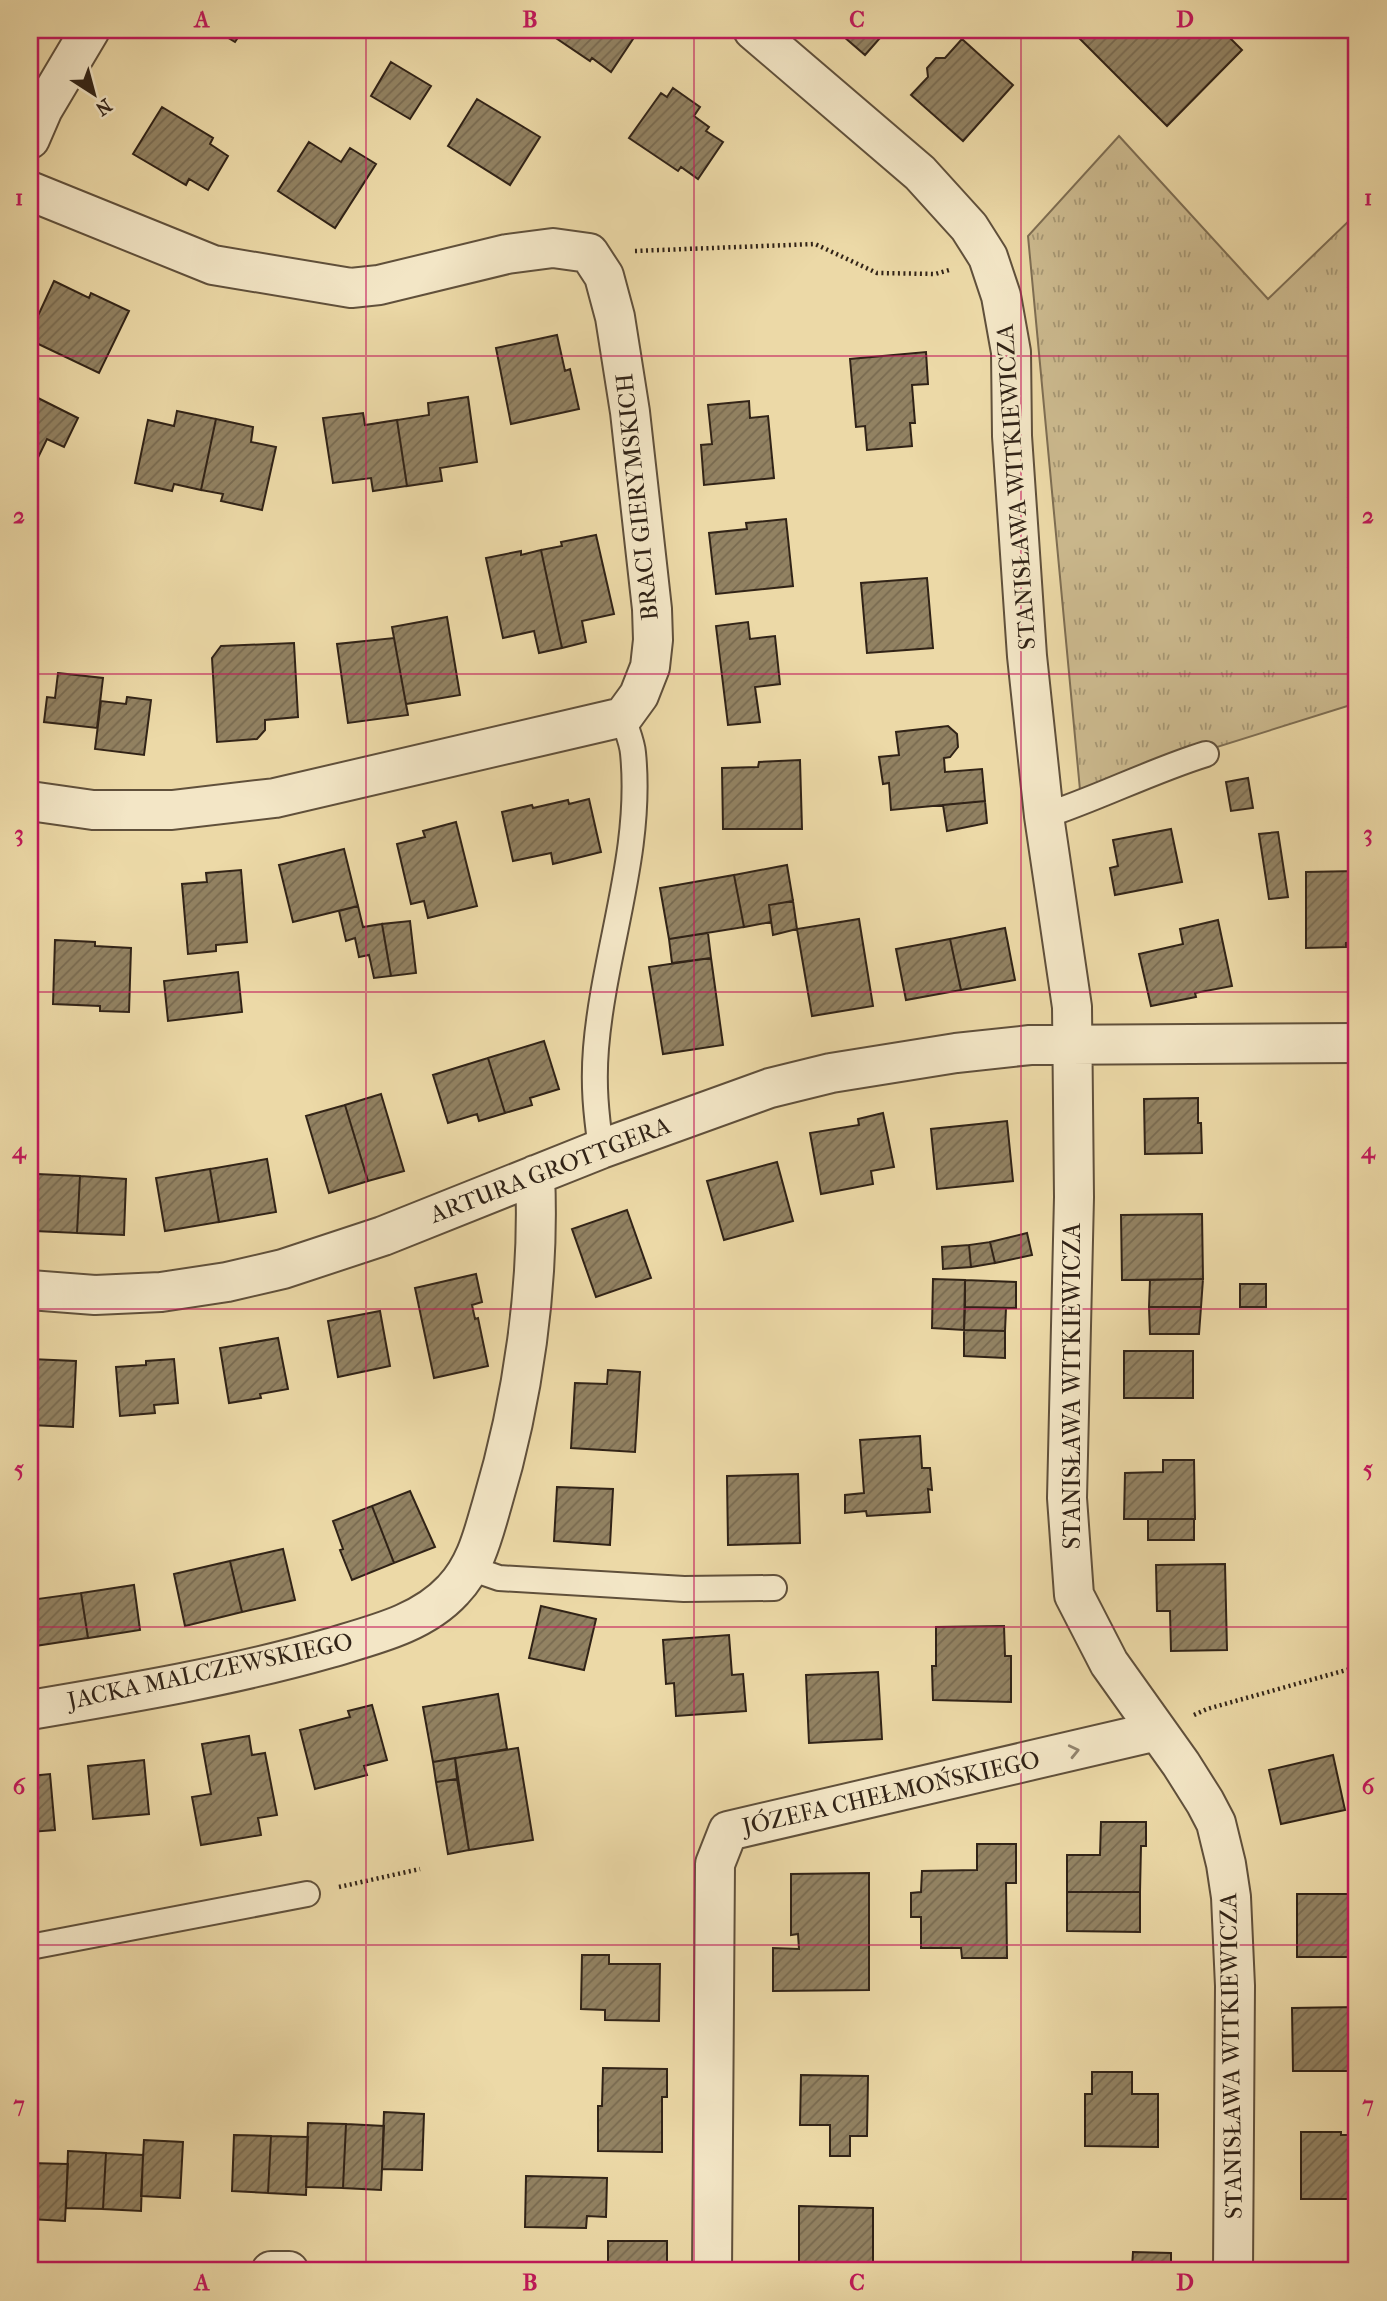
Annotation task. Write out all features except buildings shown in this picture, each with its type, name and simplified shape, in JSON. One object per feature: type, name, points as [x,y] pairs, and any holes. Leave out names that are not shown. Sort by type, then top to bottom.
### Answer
[{"type":"street","points":[[30,139],[43,109],[90,30]]},
{"type":"street","name":"STANISŁAWA WITKIEWICZA","points":[[753,30],[920,173],[969,227],[988,257],[1001,296],[1011,352],[1012,436],[1027,656],[1044,816],[1072,1007],[1074,1197],[1067,1497],[1074,1595],[1108,1663],[1194,1783],[1216,1823],[1230,1886],[1235,1986],[1233,2271]]},
{"type":"street","points":[[30,191],[212,265],[351,288],[379,285],[507,254],[553,248],[589,253]]},
{"type":"street","name":"BRACI GIERYMSKICH","points":[[589,253],[604,276],[615,317],[630,412],[652,609],[650,667],[639,695],[623,717]]},
{"type":"street","points":[[30,800],[93,810],[159,810],[275,798],[623,717]]},
{"type":"street","points":[[1072,1045],[1357,1043]]},
{"type":"street","name":"ARTURA GROTTGERA","points":[[30,1290],[96,1295],[161,1292],[227,1282],[283,1269],[383,1236],[601,1149],[770,1088],[831,1073],[956,1053],[1030,1045],[1072,1045]]},
{"type":"street","name":"JACKA MALCZEWSKIEGO","points":[[30,1710],[157,1689],[288,1660],[379,1634],[423,1614],[453,1591],[470,1568],[478,1551],[505,1461],[524,1354],[533,1282],[537,1226],[535,1175]]},
{"type":"street","name":"JÓZEFA CHEŁMOŃSKIEGO","points":[[712,2271],[715,1864],[728,1830],[1157,1731]]},
{"type":"street","points":[[271,2271],[289,2271]]},
{"type":"lane","points":[[601,1149],[594,1102],[596,1047],[625,887],[634,796],[633,751],[623,717]]},
{"type":"lane","points":[[1044,816],[1206,754]]},
{"type":"lane","points":[[470,1568],[499,1578],[684,1589],[775,1588]]},
{"type":"lane","points":[[30,1947],[307,1894]]},
{"type":"path","points":[[589,253],[815,244],[877,273],[935,274],[988,257]]},
{"type":"path","points":[[1157,1731],[1207,1709],[1357,1667]]},
{"type":"path","points":[[307,1894],[420,1869]]},
{"type":"green space","points":[[1119,136],[1268,299],[1357,213],[1357,703],[1080,790],[1028,236]]}]
